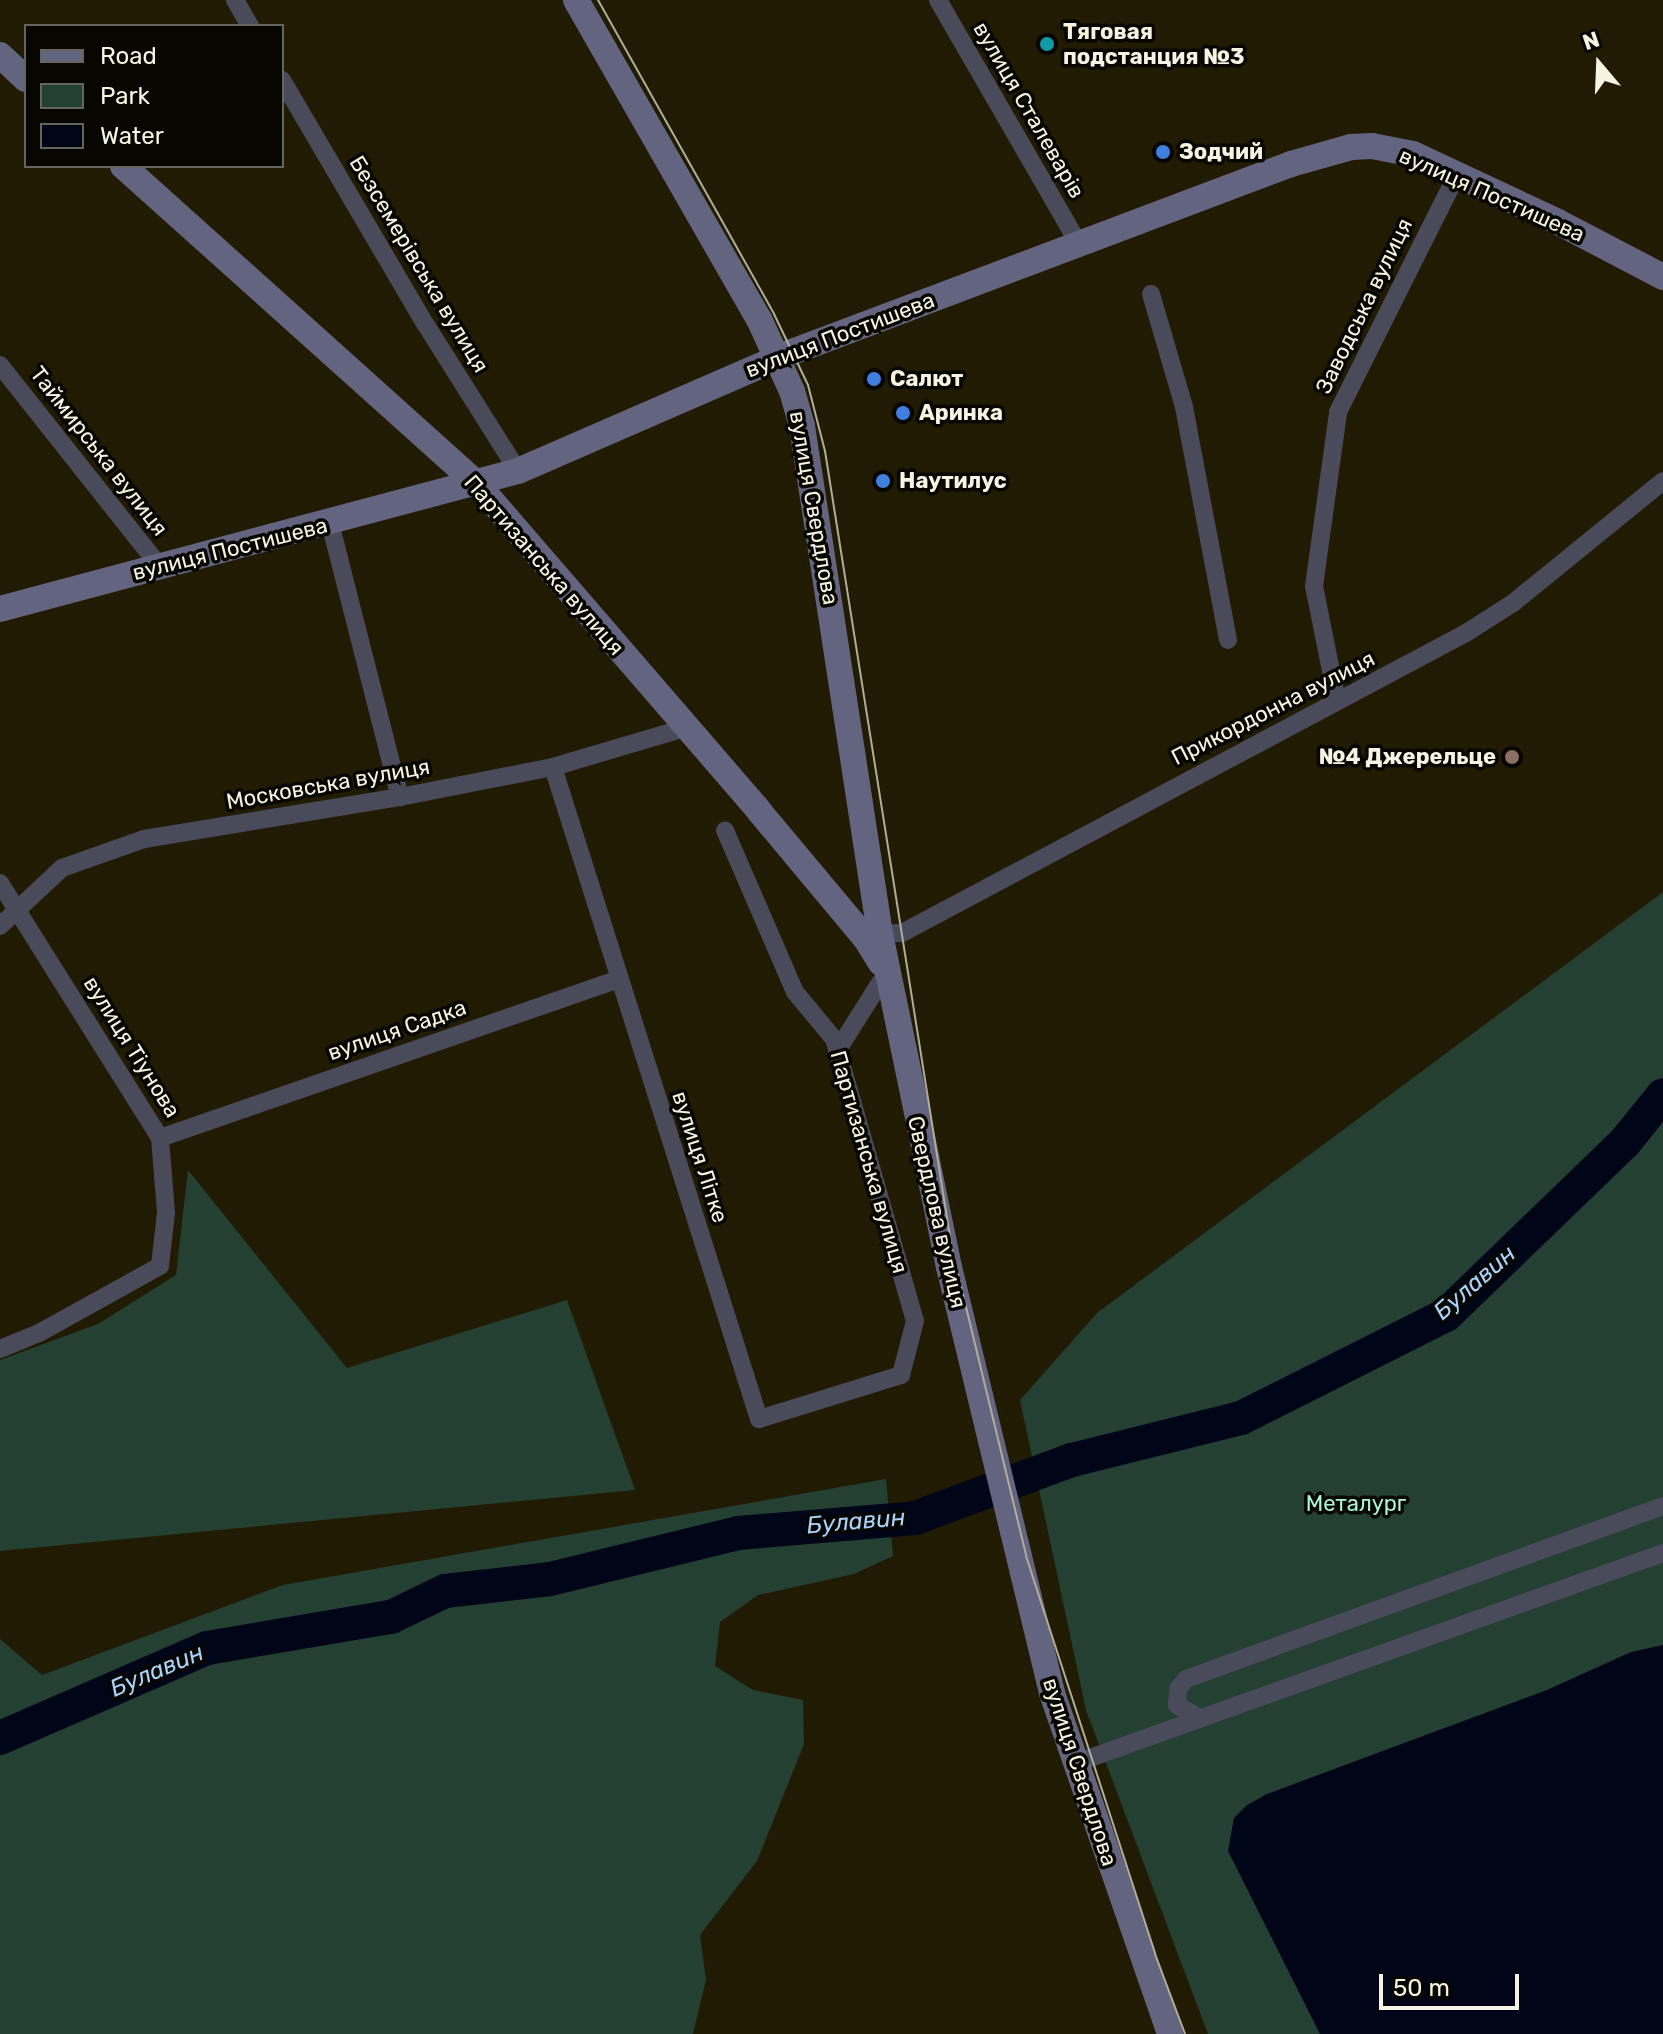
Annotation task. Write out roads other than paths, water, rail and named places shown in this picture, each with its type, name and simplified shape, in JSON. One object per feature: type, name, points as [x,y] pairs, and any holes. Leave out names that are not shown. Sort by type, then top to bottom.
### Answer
[{"type":"street","points":[[235,0],[249,24]]},
{"type":"street","name":"вулиця Свердлова","points":[[576,0],[779,357],[802,426],[887,972]]},
{"type":"street","name":"вулиця Сталеварів","points":[[938,0],[1079,244]]},
{"type":"street","points":[[0,55],[24,77]]},
{"type":"street","name":"Безсемерівська вулиця","points":[[284,83],[426,325],[518,471]]},
{"type":"street","name":"вулиця Постишева","points":[[0,609],[478,485],[518,471],[779,357],[1291,164],[1351,147],[1392,149],[1457,174],[1663,277]]},
{"type":"street","name":"Партизанська вулиця","points":[[125,168],[478,485],[844,911],[887,972]]},
{"type":"street","name":"Заводська вулиця","points":[[1337,701],[1314,586],[1338,412],[1457,174]]},
{"type":"street","points":[[1151,294],[1184,407],[1228,640]]},
{"type":"street","name":"Таймирська вулиця","points":[[0,365],[160,567]]},
{"type":"street","name":"Прикордонна вулиця","points":[[880,934],[902,933],[1441,647],[1513,603],[1663,481]]},
{"type":"street","points":[[330,523],[400,797]]},
{"type":"street","name":"Московська вулиця","points":[[0,926],[62,868],[144,839],[400,797],[553,767],[685,728]]},
{"type":"street","name":"вулиця Літке","points":[[553,767],[759,1419],[901,1375]]},
{"type":"street","name":"Партизанська вулиця","points":[[725,830],[795,992],[834,1039],[915,1321],[901,1375]]},
{"type":"street","name":"вулиця Тіунова","points":[[0,883],[160,1138],[166,1213],[160,1266],[39,1333],[0,1349]]},
{"type":"street","points":[[837,1051],[887,972]]},
{"type":"street","name":"Свердлова вулиця","points":[[887,972],[1005,1505]]},
{"type":"street","name":"вулиця Садка","points":[[160,1138],[618,979]]},
{"type":"street","name":"вулиця Свердлова","points":[[1005,1505],[1052,1693],[1170,2034]]},
{"type":"street","points":[[1200,1718],[1177,1705],[1178,1689],[1186,1679],[1663,1506]]},
{"type":"street","points":[[1076,1763],[1663,1553]]},
{"type":"water","points":[[1663,1645],[1663,2034],[1320,2034],[1228,1851],[1234,1818],[1247,1805],[1267,1794],[1547,1690],[1631,1652]]},
{"type":"waterway","name":"Булавин","points":[[0,1738],[207,1648],[391,1617],[445,1591],[550,1579],[738,1533],[915,1518],[1072,1460],[1241,1418],[1446,1315],[1625,1142],[1663,1095]]},
{"type":"tram line","points":[[598,0],[774,314],[808,385],[825,451],[952,1249],[1026,1556],[1155,1954],[1185,2034]]},
{"type":"place","name":"Тяговая подстанция №3","points":[[1047,44]]},
{"type":"place","name":"Зодчий","points":[[1163,152]]},
{"type":"place","name":"Салют","points":[[874,379]]},
{"type":"place","name":"Аринка","points":[[903,413]]},
{"type":"place","name":"Наутилус","points":[[883,481]]},
{"type":"place","name":"№4 Джерельце","points":[[1512,757]]},
{"type":"park label","name":"Металург","points":[[1356,1504]]}]
